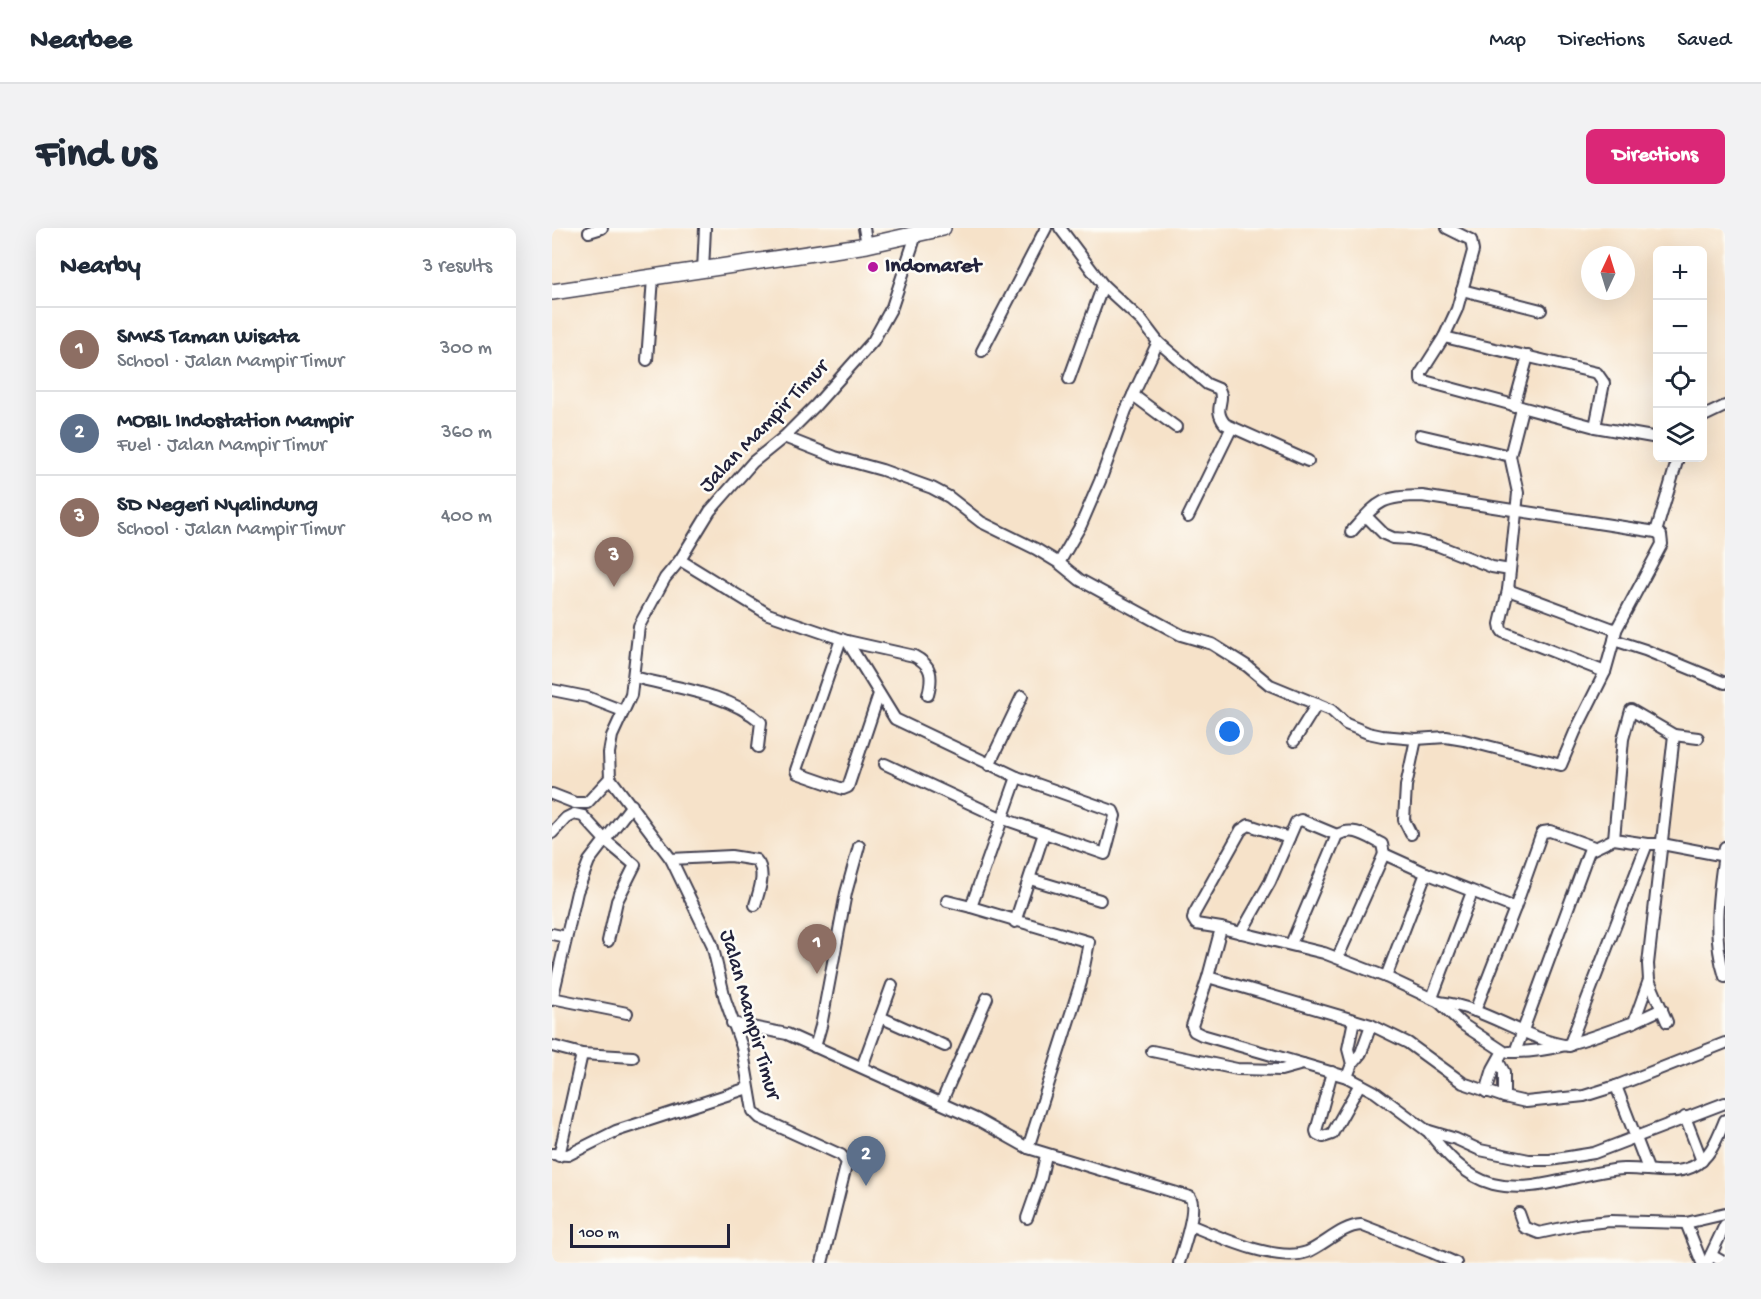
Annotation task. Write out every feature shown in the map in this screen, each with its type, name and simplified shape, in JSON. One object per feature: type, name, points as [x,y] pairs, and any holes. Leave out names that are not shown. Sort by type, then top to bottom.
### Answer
[{"type":"street","points":[[589,232],[602,228]]},
{"type":"street","points":[[703,271],[705,228]]},
{"type":"street","points":[[864,228],[867,245]]},
{"type":"street","points":[[552,292],[867,245],[943,228]]},
{"type":"street","points":[[982,351],[1046,228]]},
{"type":"street","points":[[1060,228],[1103,285],[1142,321],[1158,342],[1207,384],[1219,388],[1221,393],[1220,418],[1231,429],[1308,461]]},
{"type":"street","points":[[1447,228],[1467,237],[1473,243],[1473,251],[1456,309],[1444,337],[1421,373],[1421,380],[1595,427],[1653,437]]},
{"type":"street","name":"Jalan Mampir Timur","points":[[822,1263],[847,1162],[841,1155],[760,1118],[753,1111],[742,1047],[732,1023],[712,945],[671,859],[610,778],[610,744],[631,695],[639,626],[665,578],[680,560],[710,511],[753,462],[784,437],[816,405],[873,341],[892,307],[916,235]]},
{"type":"street","points":[[647,360],[653,278]]},
{"type":"street","points":[[1069,379],[1103,285]]},
{"type":"street","points":[[1462,291],[1541,310]]},
{"type":"street","points":[[1444,337],[1593,371],[1600,375],[1604,383],[1595,427]]},
{"type":"street","points":[[1059,563],[1096,490],[1133,395],[1158,342]]},
{"type":"street","points":[[1528,356],[1510,456],[1518,493],[1508,590],[1500,624],[1501,629],[1503,632],[1605,672]]},
{"type":"street","points":[[1133,395],[1176,427]]},
{"type":"street","points":[[1707,415],[1725,406]]},
{"type":"street","points":[[1188,517],[1231,429]]},
{"type":"street","points":[[1420,435],[1510,456]]},
{"type":"street","points":[[784,437],[835,457],[932,488],[981,522],[1059,563],[1080,580],[1181,635],[1212,644],[1247,666],[1270,685],[1331,710],[1346,724],[1368,734],[1416,739],[1446,737],[1561,765],[1605,672],[1615,635],[1662,544],[1660,535],[1656,532],[1422,496],[1397,496],[1383,501],[1351,532]]},
{"type":"street","points":[[1656,532],[1677,462]]},
{"type":"street","points":[[1366,516],[1384,534],[1438,546],[1462,557],[1510,570]]},
{"type":"street","points":[[680,560],[768,614],[844,640],[914,656],[922,660],[929,667],[932,676],[928,695]]},
{"type":"street","points":[[1508,590],[1725,683]]},
{"type":"street","points":[[844,640],[796,770],[797,773],[843,789],[848,788],[879,694]]},
{"type":"street","points":[[844,640],[895,719],[1017,777],[1115,813],[1105,854],[1001,818],[885,764]]},
{"type":"street","points":[[634,677],[706,695],[753,715],[761,722],[758,747]]},
{"type":"street","points":[[552,690],[587,697],[623,711]]},
{"type":"street","points":[[989,765],[1022,696]]},
{"type":"street","points":[[1294,741],[1317,704]]},
{"type":"street","points":[[1614,839],[1623,739],[1631,710],[1674,735],[1698,738]]},
{"type":"street","points":[[1634,1022],[1649,980],[1650,934],[1674,735]]},
{"type":"street","points":[[1412,834],[1404,820],[1406,786],[1416,739]]},
{"type":"street","points":[[971,907],[1017,777]]},
{"type":"street","points":[[552,794],[575,803],[587,803],[610,778]]},
{"type":"street","points":[[627,1013],[552,999],[577,892],[590,861],[632,805]]},
{"type":"street","points":[[552,833],[566,818],[574,814],[583,816],[634,866],[617,901],[608,941]]},
{"type":"street","points":[[1241,933],[1266,892],[1294,825],[1301,820],[1337,835]]},
{"type":"street","points":[[1289,838],[1249,825],[1242,830],[1193,919],[1196,924],[1291,944],[1338,957],[1435,1000],[1475,1011],[1522,1033],[1551,1043],[1569,1046]]},
{"type":"street","points":[[1291,944],[1337,835],[1344,831],[1355,831],[1382,844],[1384,854],[1338,957]]},
{"type":"street","points":[[1475,1011],[1543,832],[1550,831],[1594,847]]},
{"type":"street","points":[[1015,921],[1044,833]]},
{"type":"street","points":[[1515,1052],[1588,851],[1614,839],[1725,853],[1717,920],[1720,958],[1725,976]]},
{"type":"street","points":[[1569,1046],[1647,844]]},
{"type":"street","points":[[815,1047],[846,893],[859,846]]},
{"type":"street","points":[[1384,854],[1515,908]]},
{"type":"street","points":[[671,859],[731,856],[756,860],[761,869],[761,883],[755,905]]},
{"type":"street","points":[[1386,977],[1426,873]]},
{"type":"street","points":[[1030,879],[1100,900]]},
{"type":"street","points":[[1435,1000],[1472,892]]},
{"type":"street","points":[[947,901],[1089,942],[1081,982],[1028,1148]]},
{"type":"street","points":[[1221,928],[1192,1026],[1194,1031],[1347,1077],[1375,1092],[1426,1130],[1445,1152],[1477,1178],[1495,1184],[1515,1186],[1535,1185],[1609,1170],[1648,1169],[1673,1172],[1690,1168],[1702,1161],[1712,1147],[1725,1120]]},
{"type":"street","points":[[552,934],[566,937]]},
{"type":"street","points":[[1208,977],[1371,1025],[1408,1043],[1463,1083],[1486,1092],[1526,1102],[1584,1096],[1616,1086],[1725,1043]]},
{"type":"street","points":[[1649,980],[1667,1022]]},
{"type":"street","points":[[862,1067],[891,985]]},
{"type":"street","points":[[941,1103],[987,998]]},
{"type":"street","points":[[1435,1000],[1501,1056],[1504,1072],[1504,1097]]},
{"type":"street","points":[[1486,1092],[1493,1069],[1501,1056],[1515,1052],[1569,1046],[1662,1009]]},
{"type":"street","points":[[880,1017],[945,1046]]},
{"type":"street","points":[[1352,1064],[1348,1049],[1354,1020]]},
{"type":"street","points":[[732,1023],[787,1034],[978,1120],[1028,1148],[1046,1155],[1190,1197],[1193,1203],[1190,1225],[1179,1263]]},
{"type":"street","points":[[1347,1077],[1352,1064],[1361,1053],[1371,1025]]},
{"type":"street","points":[[552,1046],[582,1054],[633,1057]]},
{"type":"street","points":[[1152,1051],[1237,1069],[1281,1070],[1303,1064]]},
{"type":"street","points":[[582,1054],[555,1155],[568,1155],[616,1131],[748,1088]]},
{"type":"street","points":[[1332,1072],[1316,1131],[1323,1137],[1332,1134],[1360,1084]]},
{"type":"street","points":[[1616,1086],[1648,1169]]},
{"type":"street","points":[[1426,1130],[1456,1139],[1480,1150],[1529,1160],[1550,1160],[1594,1154],[1725,1103]]},
{"type":"street","points":[[1685,1117],[1702,1161]]},
{"type":"street","points":[[1027,1218],[1041,1178],[1046,1155]]},
{"type":"street","points":[[1518,1213],[1524,1227],[1539,1233],[1581,1224],[1610,1221],[1686,1223],[1725,1214]]},
{"type":"street","points":[[1686,1223],[1702,1263]]},
{"type":"street","points":[[1190,1225],[1241,1246],[1294,1256],[1324,1244],[1350,1227],[1361,1225],[1431,1251],[1456,1263]]},
{"type":"street","points":[[1725,1225],[1709,1259],[1725,1263]]},
{"type":"place","name":"Indomaret","points":[[873,267]]},
{"type":"place","name":"SD Negeri Nyalindung","points":[[614,587]]},
{"type":"place","name":"SMKS Taman Wisata","points":[[817,974]]},
{"type":"place","name":"MOBIL Indostation Mampir","points":[[866,1186]]}]
